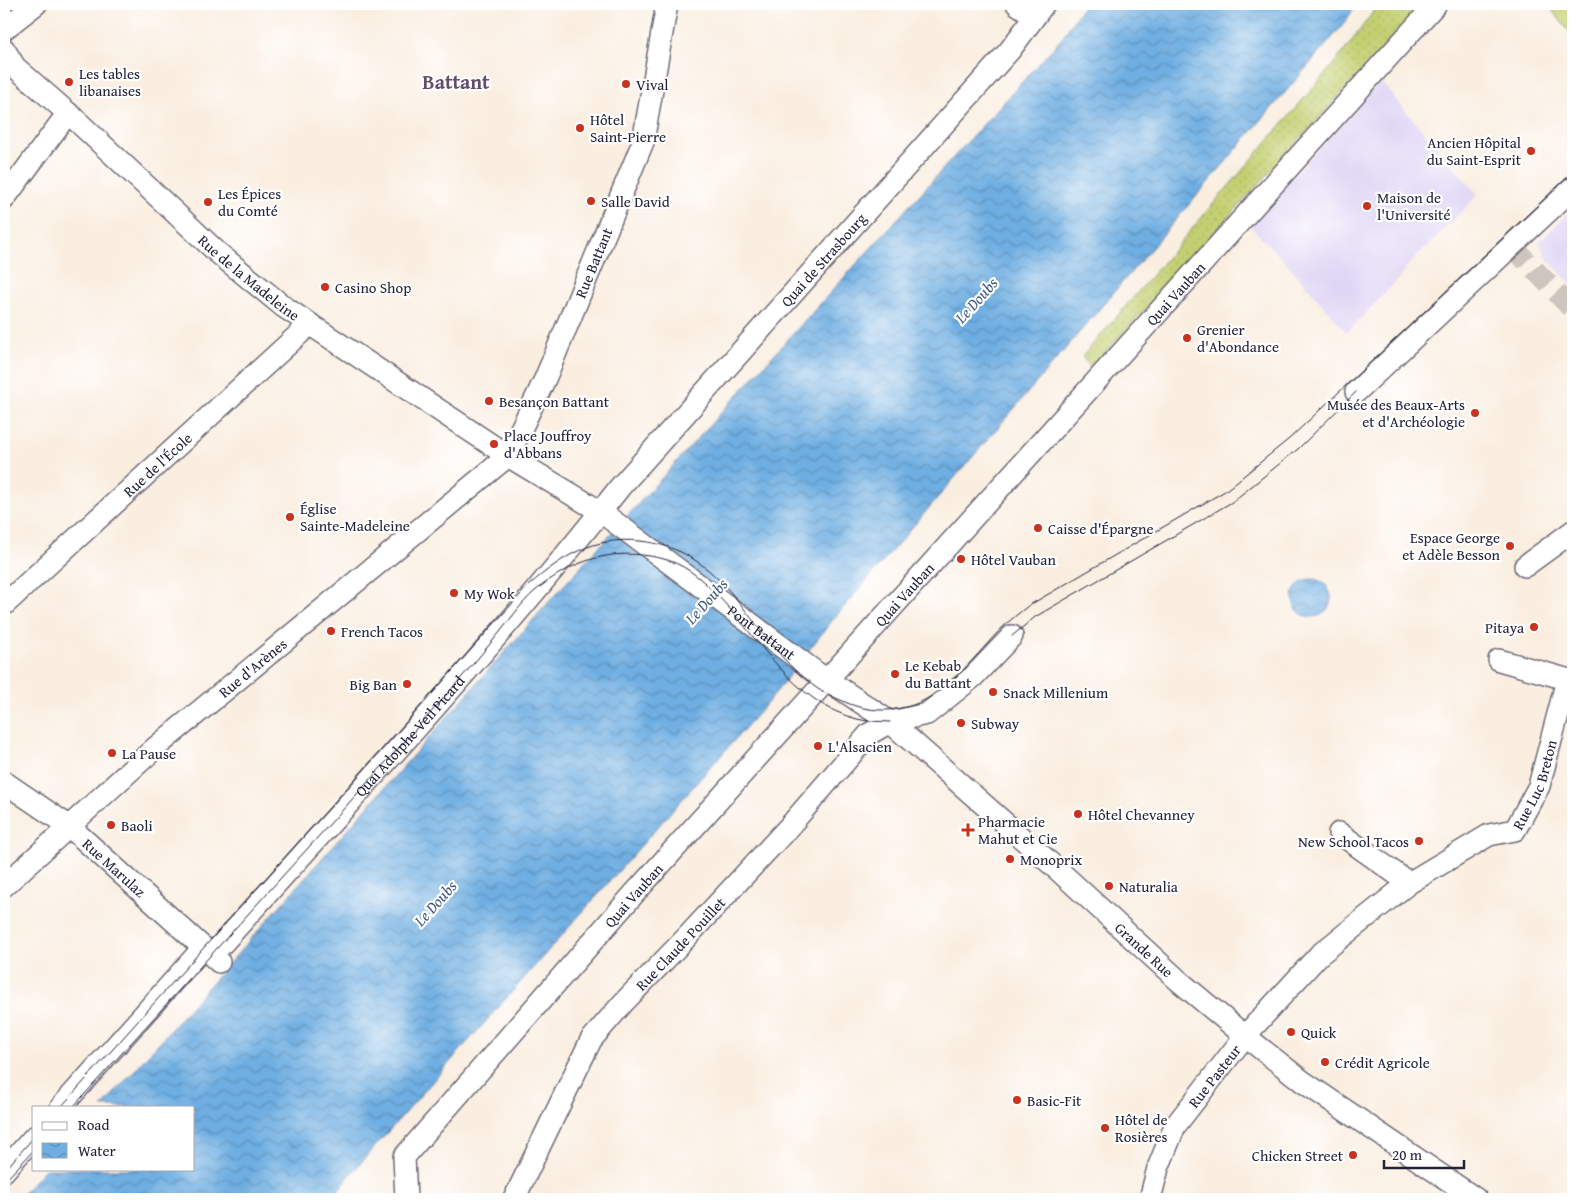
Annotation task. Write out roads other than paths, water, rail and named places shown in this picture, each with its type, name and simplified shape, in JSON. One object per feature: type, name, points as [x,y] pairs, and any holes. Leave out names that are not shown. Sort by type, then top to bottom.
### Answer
[{"type":"street","points":[[4,29],[36,4]]},
{"type":"street","name":"Rue Battant","points":[[508,456],[545,379],[643,142],[667,4]]},
{"type":"street","points":[[1017,4],[1039,10]]},
{"type":"street","name":"Quai Vauban","points":[[406,1199],[404,1157],[822,677],[1436,4]]},
{"type":"street","name":"Quai de Strasbourg","points":[[601,512],[620,487],[1010,50],[1039,10]]},
{"type":"street","name":"Rue de la Madeleine","points":[[7,62],[68,113],[218,253],[284,307],[508,456]]},
{"type":"street","points":[[4,199],[68,113]]},
{"type":"street","points":[[1356,392],[1573,188]]},
{"type":"street","name":"Rue de l'École","points":[[4,605],[310,324]]},
{"type":"street","points":[[508,456],[601,512]]},
{"type":"street","name":"Rue d'Arènes","points":[[4,886],[155,748],[508,456]]},
{"type":"street","name":"Pont Battant","points":[[601,512],[822,677]]},
{"type":"street","name":"Quai Adolphe Veil Picard","points":[[62,1106],[211,955],[419,726],[567,556],[601,512]]},
{"type":"street","points":[[1525,566],[1573,531]]},
{"type":"street","name":"Rue Claude Pouillet","points":[[514,1199],[591,1040],[622,1003],[685,940],[788,829],[869,734],[890,722],[927,714],[973,677],[1012,636]]},
{"type":"street","points":[[1498,660],[1570,681]]},
{"type":"street","name":"Grande Rue","points":[[822,677],[890,722],[1058,870],[1174,976],[1245,1036],[1302,1081],[1476,1199]]},
{"type":"street","name":"Rue Luc Breton","points":[[1245,1036],[1319,955],[1409,882],[1489,835],[1516,830],[1539,786],[1570,681]]},
{"type":"street","name":"Rue Marulaz","points":[[4,782],[70,827],[211,955]]},
{"type":"street","points":[[1339,833],[1409,882]]},
{"type":"street","name":"Rue Pasteur","points":[[1150,1199],[1158,1168],[1175,1126],[1245,1036]]},
{"type":"street","points":[[4,1171],[32,1139]]},
{"type":"water","name":"Le Doubs","points":[[1084,4],[1357,4],[1343,25],[831,622],[769,701],[350,1175],[332,1199],[18,1199],[44,1170],[195,1170],[195,1106],[103,1106],[547,604],[1063,37]]},
{"type":"water","points":[[1312,579],[1325,585],[1331,598],[1325,611],[1312,617],[1299,611],[1293,598],[1299,585]]},
{"type":"tunnel","points":[[1512,246],[1573,310]]},
{"type":"tram line","points":[[62,1106],[529,585],[554,565],[580,550],[608,542],[623,540],[640,541],[671,548],[697,561],[719,580],[738,601],[774,648],[795,670],[818,689],[862,708],[891,710],[918,703],[930,697],[953,680],[1011,619],[1028,606],[1225,491],[1289,439],[1573,172]]},
{"type":"tram line","points":[[1012,636],[1035,617],[1232,502],[1298,449],[1356,392]]},
{"type":"tram line","points":[[74,1106],[428,715],[524,602],[535,591],[563,571],[578,564],[609,555],[642,555],[676,563],[697,576],[710,588],[779,667],[814,699],[834,711],[857,719],[890,722]]},
{"type":"tram line","points":[[4,1171],[32,1139]]},
{"type":"tram line","points":[[4,1182],[32,1152]]},
{"type":"place","name":"Les tables libanaises","points":[[69,82]]},
{"type":"place","name":"Vival","points":[[626,84]]},
{"type":"place","name":"Hôtel Saint-Pierre","points":[[580,128]]},
{"type":"place","name":"Ancien Hôpital du Saint-Esprit","points":[[1531,151]]},
{"type":"place","name":"Salle David","points":[[591,201]]},
{"type":"place","name":"Les Épices du Comté","points":[[208,202]]},
{"type":"place","name":"Maison de l'Université","points":[[1367,206]]},
{"type":"place","name":"Casino Shop","points":[[325,287]]},
{"type":"place","name":"Grenier d'Abondance","points":[[1187,338]]},
{"type":"place","name":"Besançon Battant","points":[[489,401]]},
{"type":"place","name":"Musée des Beaux-Arts et d'Archéologie","points":[[1475,413]]},
{"type":"place","name":"Place Jouffroy d'Abbans","points":[[494,444]]},
{"type":"place","name":"Église Sainte-Madeleine","points":[[290,517]]},
{"type":"place","name":"Caisse d'Épargne","points":[[1038,528]]},
{"type":"place","name":"Espace George et Adèle Besson","points":[[1510,546]]},
{"type":"place","name":"Hôtel Vauban","points":[[961,559]]},
{"type":"place","name":"My Wok","points":[[454,593]]},
{"type":"place","name":"Pitaya","points":[[1534,627]]},
{"type":"place","name":"French Tacos","points":[[331,631]]},
{"type":"place","name":"Le Kebab du Battant","points":[[895,674]]},
{"type":"place","name":"Big Ban","points":[[407,684]]},
{"type":"place","name":"Snack Millenium","points":[[993,692]]},
{"type":"place","name":"Subway","points":[[961,723]]},
{"type":"place","name":"L'Alsacien","points":[[818,746]]},
{"type":"place","name":"La Pause","points":[[112,753]]},
{"type":"place","name":"Hôtel Chevanney","points":[[1078,814]]},
{"type":"place","name":"Baoli","points":[[111,825]]},
{"type":"place","name":"Pharmacie Mahut et Cie","points":[[968,830]]},
{"type":"place","name":"New School Tacos","points":[[1419,841]]},
{"type":"place","name":"Monoprix","points":[[1010,859]]},
{"type":"place","name":"Naturalia","points":[[1109,886]]},
{"type":"place","name":"Quick","points":[[1291,1032]]},
{"type":"place","name":"Crédit Agricole","points":[[1325,1062]]},
{"type":"place","name":"Basic-Fit","points":[[1017,1100]]},
{"type":"place","name":"Hôtel de Rosières","points":[[1105,1128]]},
{"type":"place","name":"Chicken Street","points":[[1353,1155]]},
{"type":"district","name":"Battant","points":[[456,81]]}]
